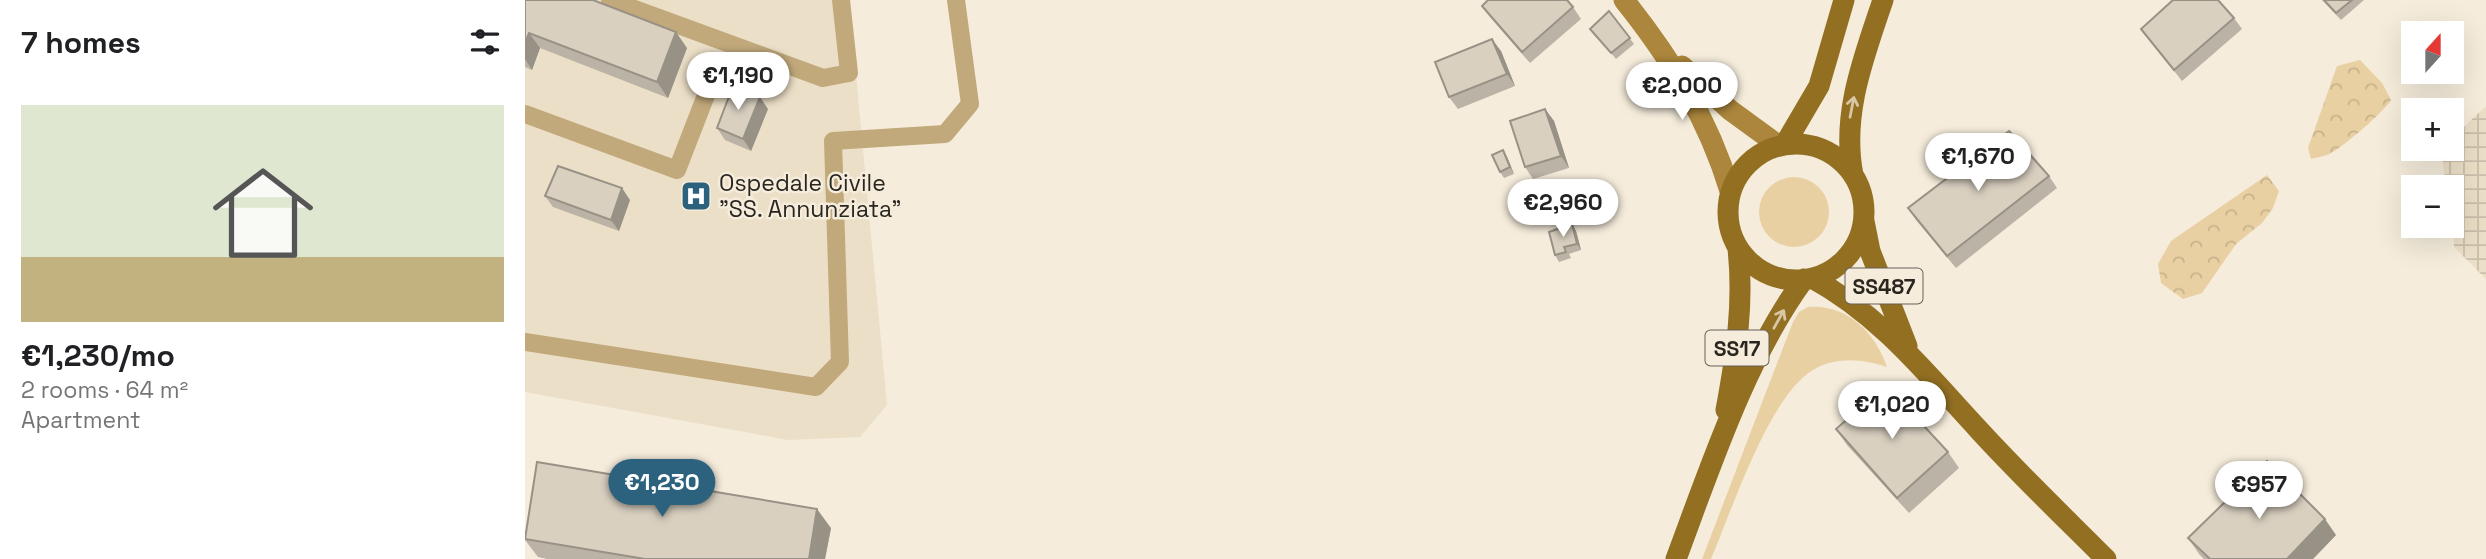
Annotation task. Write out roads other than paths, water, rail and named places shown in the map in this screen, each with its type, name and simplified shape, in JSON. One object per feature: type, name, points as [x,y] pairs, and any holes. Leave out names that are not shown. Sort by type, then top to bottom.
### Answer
[{"type":"main road","points":[[1782,145],[1819,86],[1844,0]]},
{"type":"main road","points":[[1853,175],[1848,128],[1858,77],[1883,0]]},
{"type":"main road","points":[[1730,191],[1748,162],[1782,145],[1805,144],[1824,149],[1840,160],[1853,175],[1860,188],[1864,219]]},
{"type":"main road","name":"SS17","points":[[1718,447],[1736,359],[1742,286],[1738,249],[1728,220],[1730,191]]},
{"type":"main road","name":"SS17","points":[[1675,559],[1718,447],[1778,319],[1808,279],[1842,263],[1853,250],[1864,219]]},
{"type":"main road","name":"SS487","points":[[1864,219],[1870,251],[1909,351]]},
{"type":"main road","points":[[1738,249],[1750,263],[1767,274],[1785,279],[1808,279]]},
{"type":"main road","name":"SS487","points":[[1808,279],[1869,315],[1909,351],[2002,455],[2106,559]]},
{"type":"street","points":[[1624,0],[1658,42],[1730,110],[1782,145]]},
{"type":"street","points":[[1658,42],[1704,120],[1730,191]]},
{"type":"lane","points":[[610,0],[639,5],[823,78],[849,73],[841,0]]},
{"type":"lane","points":[[525,342],[816,387],[840,362],[833,141],[945,134],[970,104],[956,0]]},
{"type":"lane","points":[[525,114],[677,170],[716,72]]},
{"type":"place","name":"Ospedale Civile \"SS. Annunziata\"","points":[[696,196]]}]
